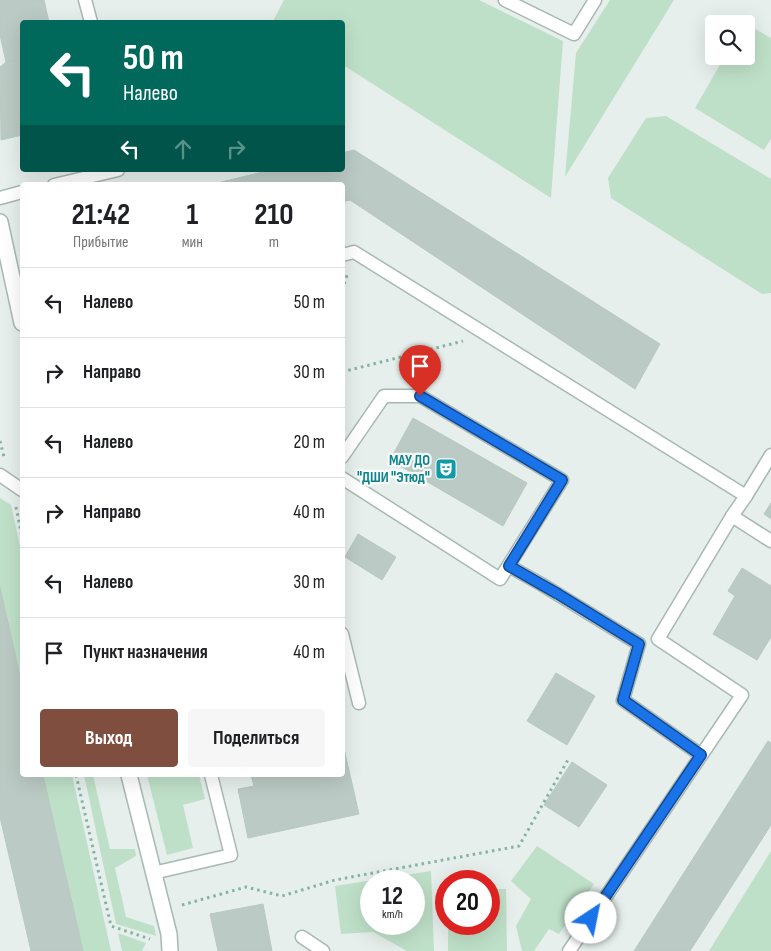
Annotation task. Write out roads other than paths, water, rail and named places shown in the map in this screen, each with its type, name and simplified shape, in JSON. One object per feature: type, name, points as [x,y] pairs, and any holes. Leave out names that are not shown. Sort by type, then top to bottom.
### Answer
[{"type":"street","points":[[0,222],[20,314]]},
{"type":"street","points":[[129,777],[169,934],[170,951]]},
{"type":"lane","points":[[85,0],[90,20]]},
{"type":"lane","points":[[505,0],[574,34],[595,0]]},
{"type":"lane","points":[[67,182],[109,172]]},
{"type":"lane","points":[[0,198],[20,193]]},
{"type":"lane","points":[[345,254],[354,252],[746,496]]},
{"type":"lane","points":[[345,453],[384,396],[420,396],[562,480],[500,579],[345,480]]},
{"type":"lane","points":[[569,951],[742,694],[658,639],[771,455]]},
{"type":"lane","points":[[0,475],[20,489]]},
{"type":"lane","points":[[732,516],[771,541]]},
{"type":"lane","points":[[509,566],[639,644],[623,700],[701,755]]},
{"type":"lane","points":[[345,646],[359,703]]},
{"type":"lane","points":[[153,873],[231,855],[212,777]]},
{"type":"lane","points":[[302,937],[323,951]]},
{"type":"place","name":"МАУ ДО \"ДШИ \"Этюд\"","points":[[446,469]]}]
